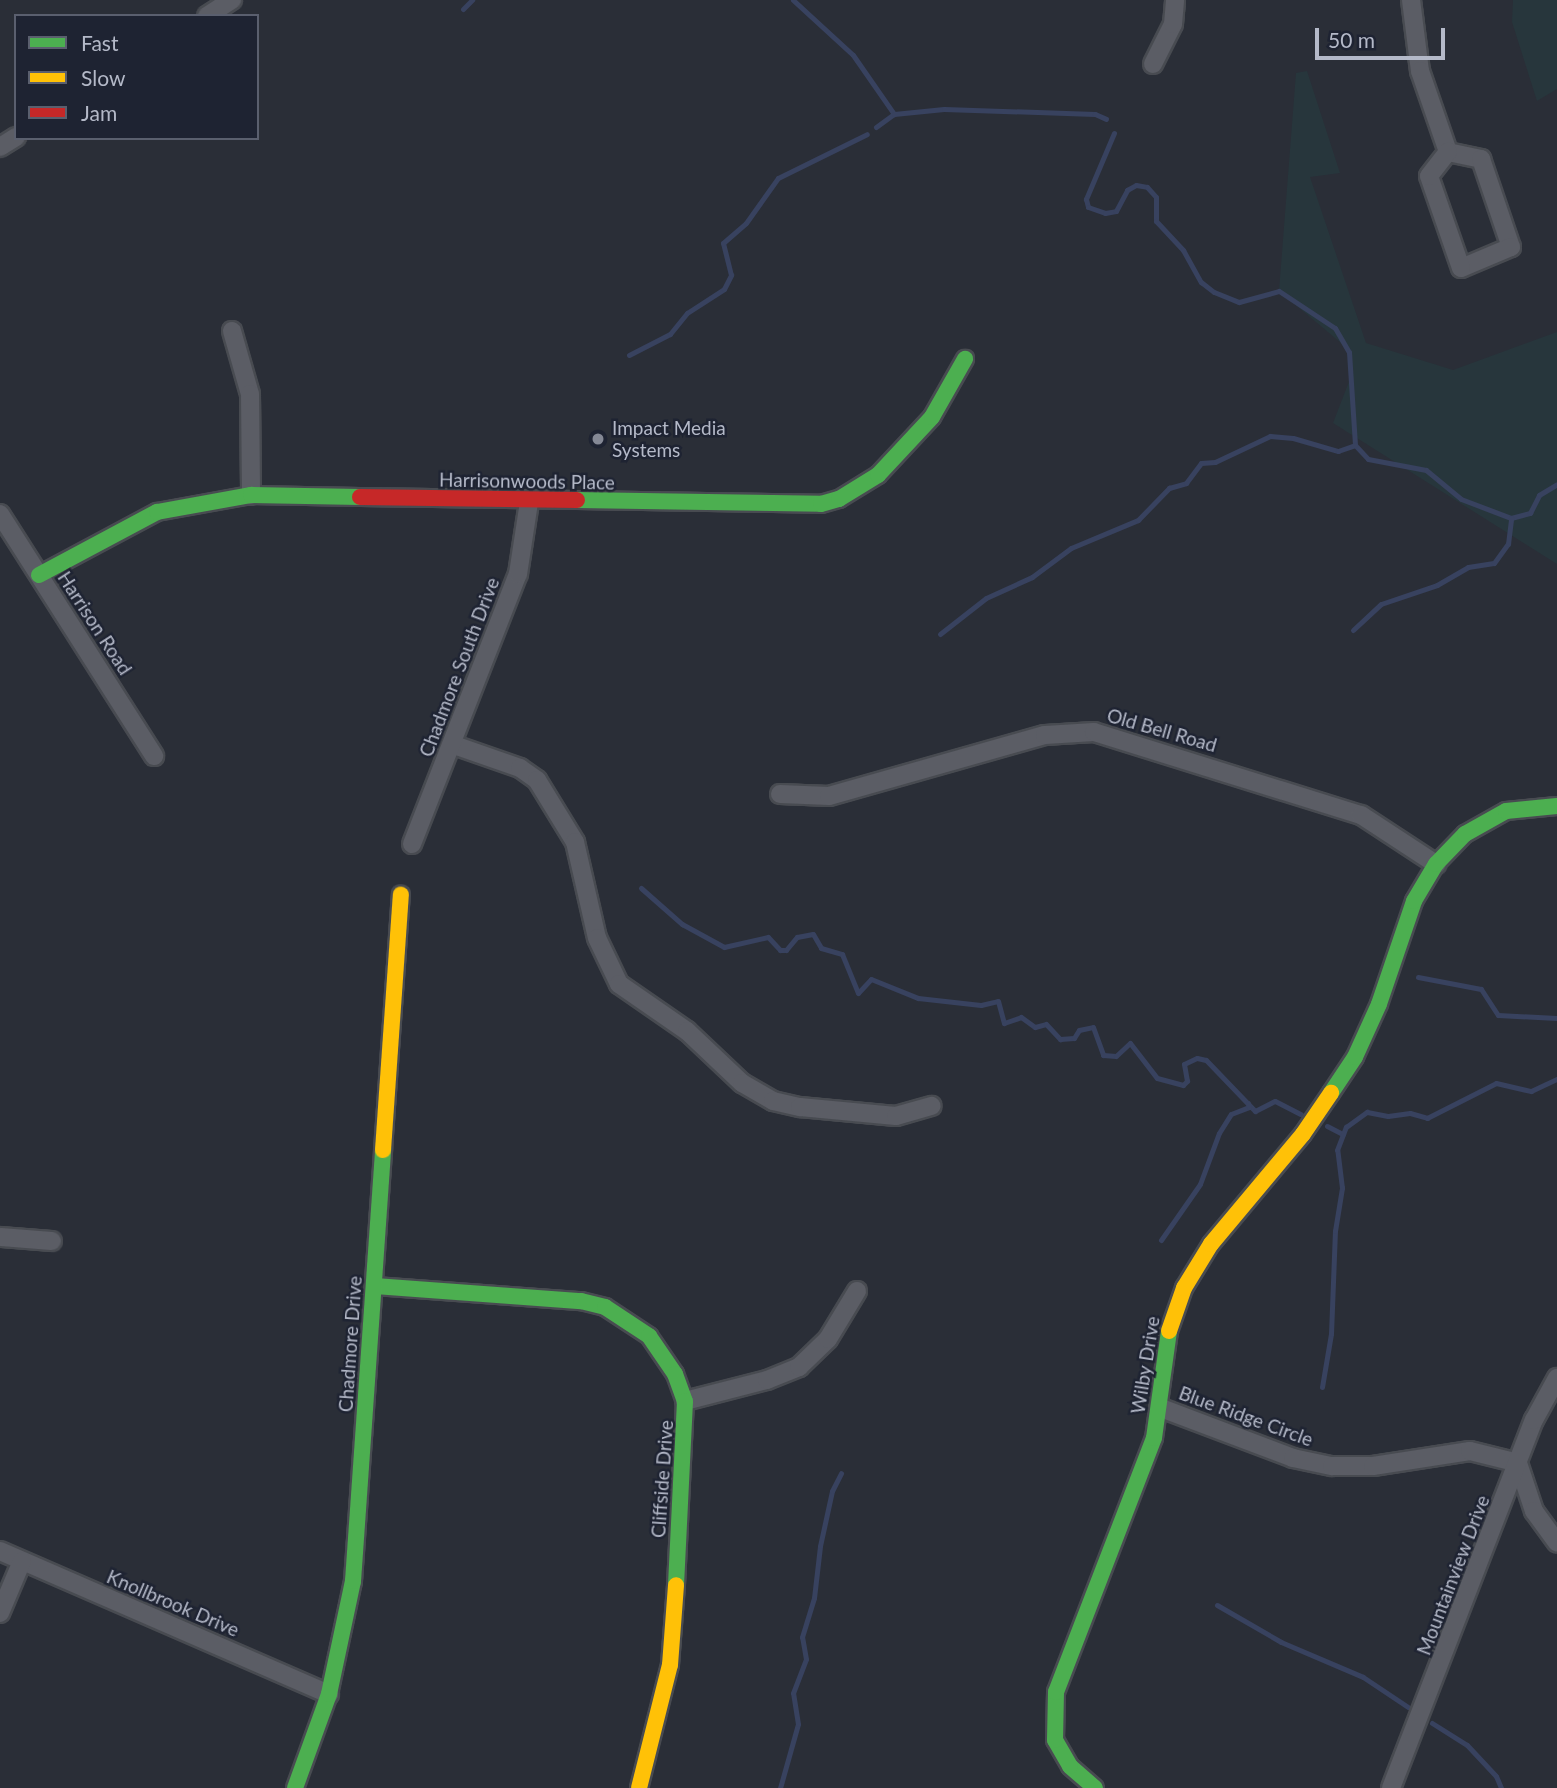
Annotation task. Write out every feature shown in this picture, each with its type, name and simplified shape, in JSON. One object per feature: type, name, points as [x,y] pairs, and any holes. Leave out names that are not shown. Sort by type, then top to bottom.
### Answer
[{"type":"street","points":[[210,14],[232,0]]},
{"type":"street","points":[[1153,64],[1173,24],[1175,0]]},
{"type":"street","points":[[1411,0],[1420,71],[1448,152]]},
{"type":"street","points":[[1448,152],[1481,159],[1511,247],[1461,268],[1429,176],[1448,152]]},
{"type":"street","points":[[232,331],[250,394],[251,495]]},
{"type":"street","name":"Harrisonwoods Place","points":[[39,575],[158,512],[251,495],[530,502],[821,504],[839,499],[878,475],[932,416],[965,359]]},
{"type":"street","name":"Chadmore South Drive","points":[[412,844],[454,745],[518,574],[530,502]]},
{"type":"street","name":"Harrison Road","points":[[0,514],[153,756]]},
{"type":"street","name":"Old Bell Road","points":[[780,794],[830,796],[1045,735],[1094,732],[1361,815],[1407,841],[1436,864]]},
{"type":"street","points":[[454,745],[520,768],[537,780],[575,842],[597,938],[619,984],[635,999],[687,1031],[742,1083],[773,1101],[800,1107],[896,1116],[932,1105]]},
{"type":"street","points":[[1436,864],[1451,845],[1485,821],[1521,807],[1557,806]]},
{"type":"street","name":"Wilby Drive","points":[[1095,1788],[1070,1766],[1055,1740],[1056,1692],[1115,1546],[1161,1408],[1171,1321],[1184,1288],[1212,1244],[1303,1134],[1355,1057],[1379,1004],[1414,901],[1436,864]]},
{"type":"street","name":"Chadmore Drive","points":[[295,1788],[329,1694],[353,1581],[401,895]]},
{"type":"street","points":[[0,1237],[52,1241]]},
{"type":"street","name":"Cliffside Drive","points":[[375,1286],[581,1301],[605,1307],[630,1320],[662,1350],[685,1401],[687,1430],[670,1665],[639,1788]]},
{"type":"street","points":[[685,1401],[767,1380],[799,1367],[828,1339],[857,1292]]},
{"type":"street","name":"Mountainview Drive","points":[[1391,1788],[1518,1463],[1557,1378]]},
{"type":"street","name":"Blue Ridge Circle","points":[[1161,1408],[1293,1458],[1332,1466],[1373,1466],[1470,1451],[1518,1463]]},
{"type":"street","points":[[1518,1463],[1534,1511],[1557,1543]]},
{"type":"street","name":"Knollbrook Drive","points":[[0,1551],[329,1694]]},
{"type":"street","points":[[0,1613],[22,1561]]},
{"type":"shaded area","points":[[1513,0],[1557,0],[1557,89],[1537,101],[1512,22]]},
{"type":"shaded area","points":[[1307,71],[1340,173],[1310,177],[1366,343],[1453,370],[1557,332],[1557,564],[1333,423],[1350,379],[1347,348],[1279,291],[1296,73]]},
{"type":"waterway","points":[[463,9],[472,0]]},
{"type":"waterway","points":[[793,0],[853,55],[894,114]]},
{"type":"waterway","points":[[876,127],[894,114],[944,109],[1095,114],[1106,119]]},
{"type":"waterway","points":[[1114,133],[1086,199],[1088,207],[1105,213],[1116,211],[1127,190],[1136,185],[1147,187],[1156,197],[1156,221],[1183,250],[1201,282],[1214,292],[1239,302],[1279,291],[1335,328],[1349,352],[1355,445],[1368,459],[1426,470],[1461,499],[1511,518],[1530,513],[1539,495],[1557,484]]},
{"type":"waterway","points":[[629,355],[670,334],[687,313],[724,289],[731,275],[723,243],[746,223],[778,178],[867,134]]},
{"type":"waterway","points":[[940,634],[986,598],[1032,577],[1071,548],[1138,520],[1169,488],[1186,483],[1201,463],[1215,462],[1270,436],[1293,438],[1338,451],[1355,445]]},
{"type":"waterway","points":[[1353,630],[1381,604],[1437,585],[1468,567],[1494,563],[1508,544],[1511,518]]},
{"type":"waterway","points":[[641,888],[682,924],[724,947],[768,937],[780,950],[786,950],[797,937],[813,934],[821,948],[842,954],[858,993],[871,979],[918,998],[981,1005],[998,1001],[1004,1023],[1021,1017],[1035,1027],[1046,1024],[1060,1039],[1074,1038],[1079,1030],[1093,1027],[1103,1055],[1116,1056],[1130,1043],[1157,1078],[1183,1085],[1187,1081],[1184,1064],[1197,1058],[1206,1060],[1255,1111],[1275,1101],[1301,1114]]},
{"type":"waterway","points":[[1418,977],[1481,989],[1498,1015],[1557,1018]]},
{"type":"waterway","points":[[1322,1387],[1331,1334],[1335,1231],[1342,1188],[1337,1150],[1346,1127],[1367,1112],[1388,1116],[1410,1113],[1427,1118],[1496,1083],[1531,1091],[1557,1079]]},
{"type":"waterway","points":[[1161,1240],[1200,1184],[1219,1133],[1231,1114],[1249,1107],[1248,1103]]},
{"type":"waterway","points":[[1327,1126],[1343,1134]]},
{"type":"waterway","points":[[780,1788],[798,1724],[793,1693],[806,1659],[802,1637],[814,1598],[820,1546],[832,1491],[841,1473]]},
{"type":"waterway","points":[[1217,1605],[1281,1642],[1363,1677],[1408,1707]]},
{"type":"waterway","points":[[1432,1723],[1467,1745],[1496,1776],[1501,1788]]},
{"type":"traffic: fast","points":[[577,500],[821,504],[839,499],[878,475],[932,417],[965,359]]},
{"type":"traffic: fast","points":[[39,575],[157,512],[251,495],[360,497]]},
{"type":"traffic: fast","points":[[1331,1093],[1355,1057],[1379,1004],[1414,901],[1436,864],[1465,834],[1506,811],[1557,806]]},
{"type":"traffic: fast","points":[[295,1788],[329,1694],[353,1581],[383,1150]]},
{"type":"traffic: fast","points":[[375,1286],[581,1301],[605,1307],[649,1336],[675,1374],[685,1401],[676,1585]]},
{"type":"traffic: fast","points":[[1095,1788],[1070,1766],[1055,1740],[1056,1692],[1154,1438],[1169,1331]]},
{"type":"traffic: slow","points":[[383,1150],[401,895]]},
{"type":"traffic: slow","points":[[1169,1331],[1184,1288],[1211,1244],[1303,1134],[1331,1093]]},
{"type":"traffic: slow","points":[[639,1788],[670,1665],[676,1585]]},
{"type":"traffic: jam","points":[[360,497],[577,500]]},
{"type":"place","name":"Impact Media Systems","points":[[598,439]]}]
